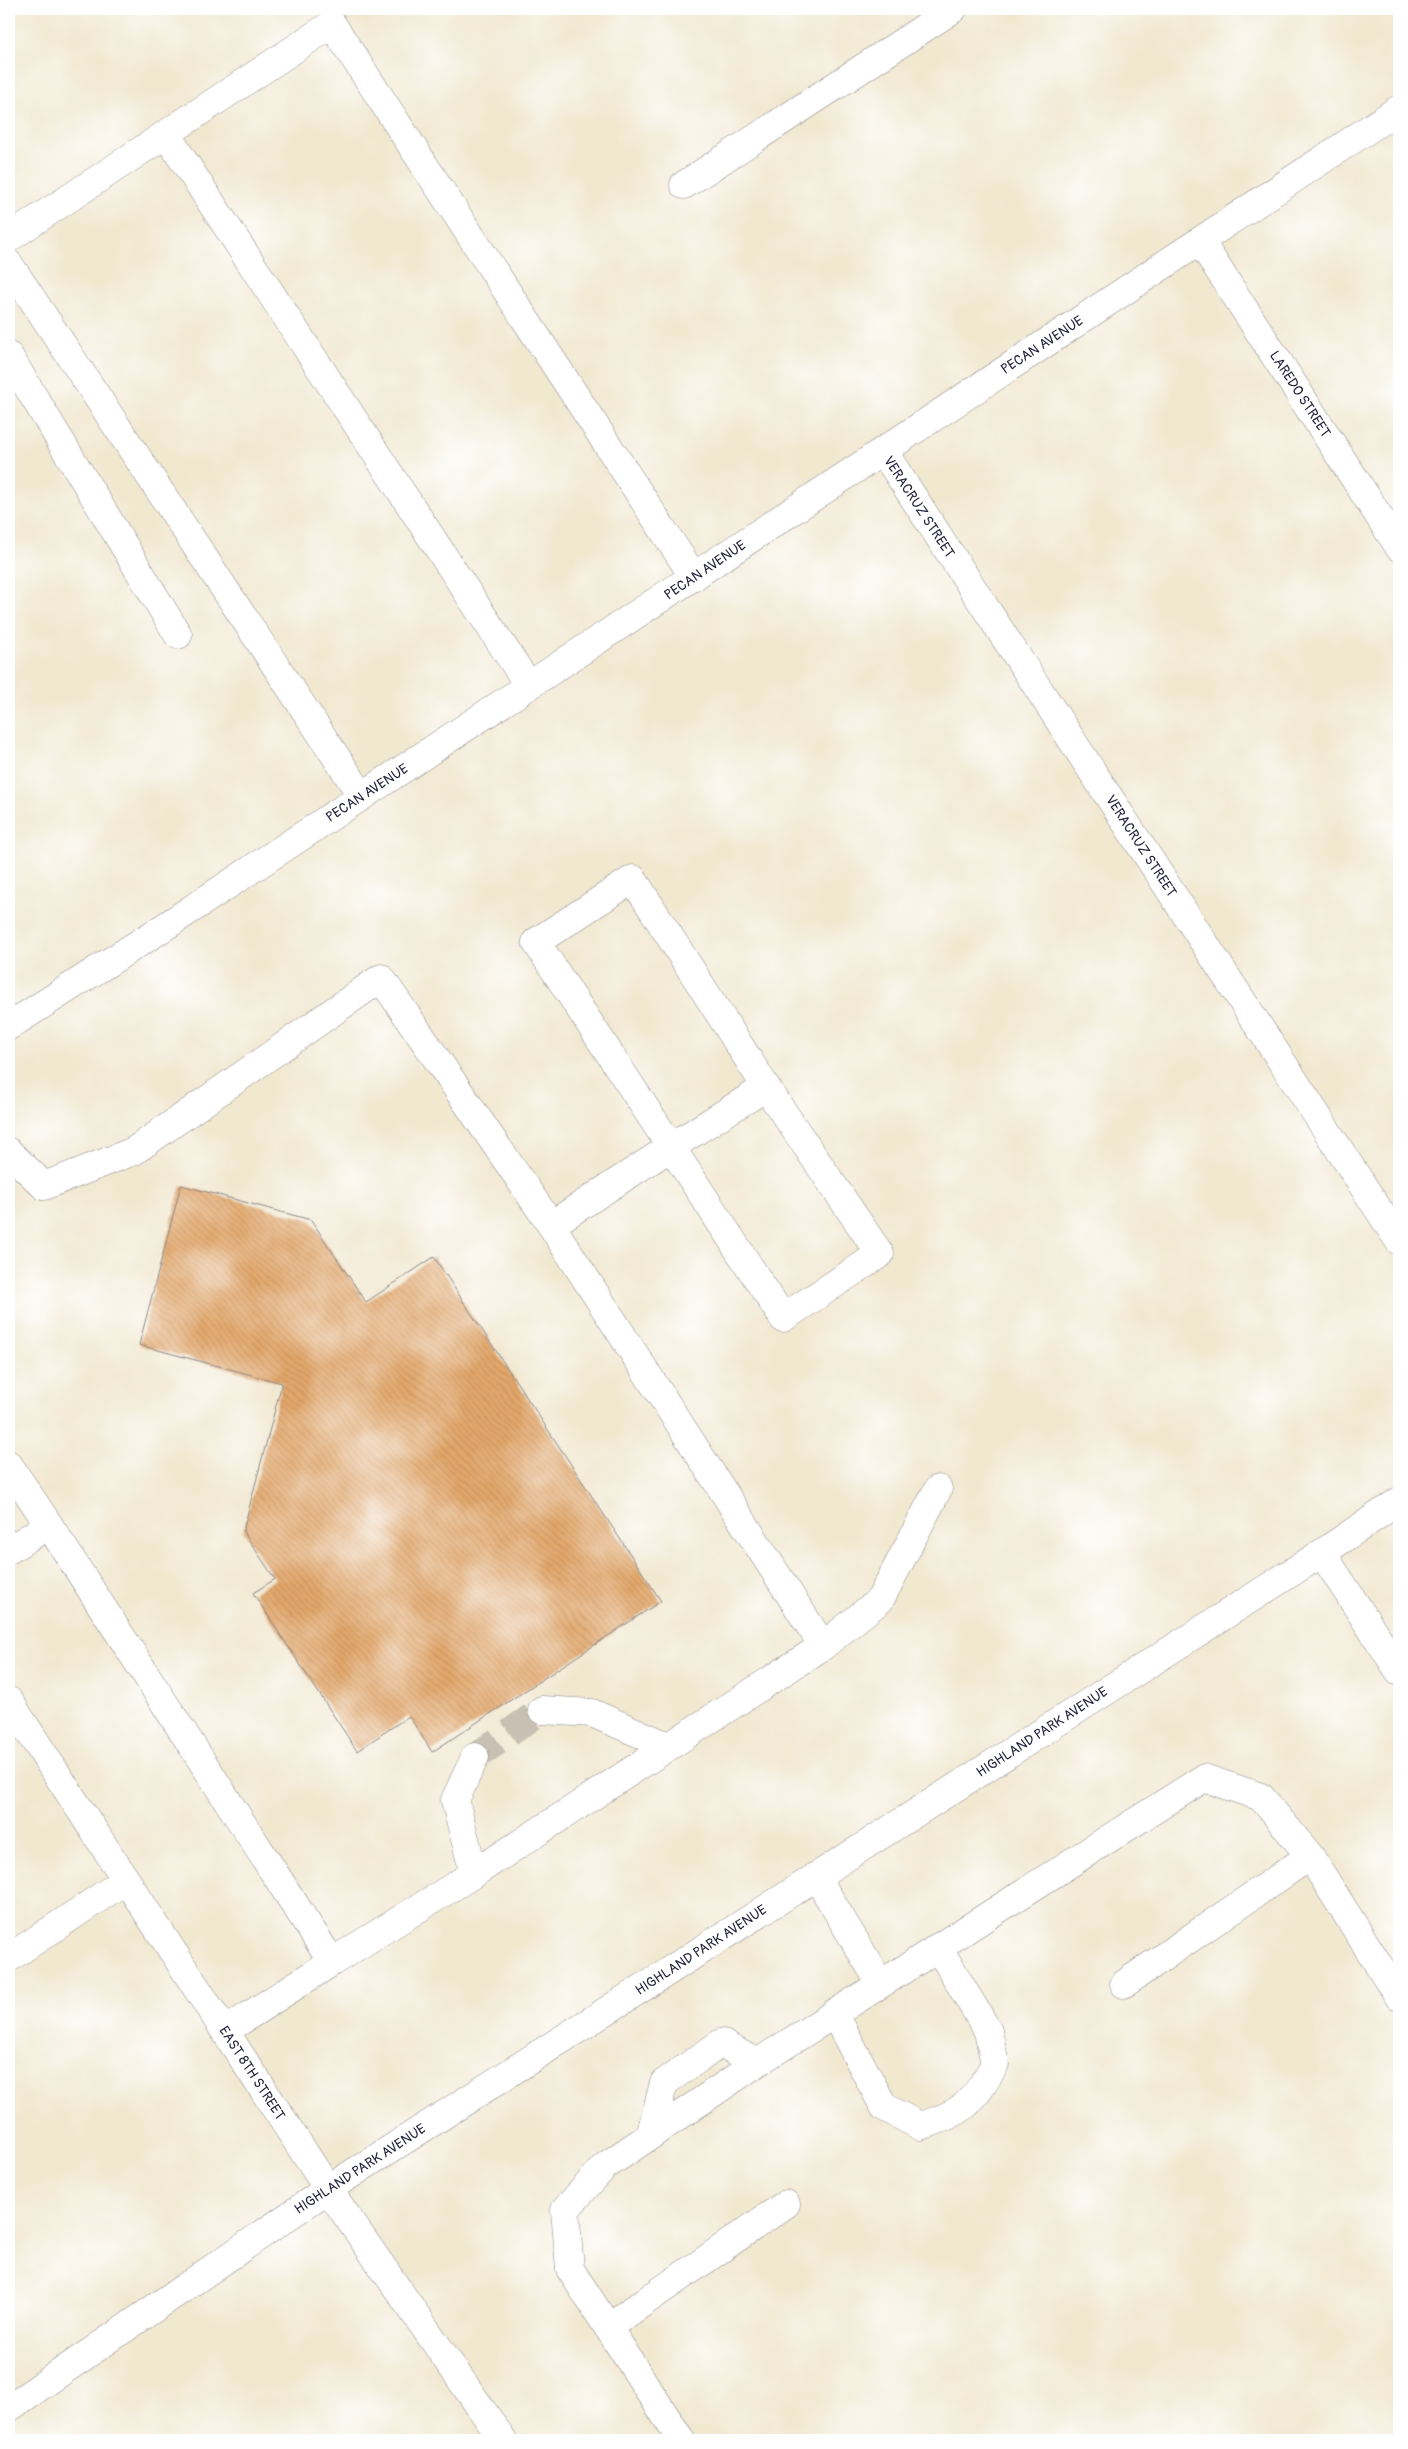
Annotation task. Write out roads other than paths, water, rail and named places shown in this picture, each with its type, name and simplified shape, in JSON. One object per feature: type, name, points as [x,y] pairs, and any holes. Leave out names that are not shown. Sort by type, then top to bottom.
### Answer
[{"type":"street","points":[[684,185],[953,9]]},
{"type":"street","points":[[9,238],[332,24],[694,577]]},
{"type":"street","name":"PECAN AVENUE","points":[[9,1026],[529,686],[1399,109]]},
{"type":"street","points":[[166,134],[529,686]]},
{"type":"street","name":"LAREDO STREET","points":[[1200,241],[1399,547]]},
{"type":"street","points":[[9,264],[362,796]]},
{"type":"street","points":[[9,356],[178,635]]},
{"type":"street","name":"VERACRUZ STREET","points":[[883,451],[1399,1241]]},
{"type":"street","points":[[634,879],[766,1087],[880,1254],[783,1318],[671,1147],[536,942],[634,879]]},
{"type":"street","points":[[9,1152],[44,1186],[134,1151],[381,978],[551,1225],[823,1646]]},
{"type":"street","points":[[551,1225],[766,1087]]},
{"type":"street","points":[[9,1465],[332,1962]]},
{"type":"street","points":[[225,2031],[474,1874],[823,1646],[880,1600],[938,1489]]},
{"type":"street","name":"HIGHLAND PARK AVENUE","points":[[9,2406],[328,2189],[1399,1501]]},
{"type":"street","points":[[9,1550],[49,1525]]},
{"type":"street","points":[[1322,1552],[1399,1671]]},
{"type":"street","name":"EAST 8TH STREET","points":[[9,1701],[328,2189],[503,2440]]},
{"type":"street","points":[[542,1710],[592,1713],[668,1746]]},
{"type":"street","points":[[474,1874],[455,1800],[475,1757]]},
{"type":"street","points":[[681,2440],[570,2269],[565,2210],[604,2168],[757,2063],[1204,1778],[1260,1798],[1310,1856],[1399,1996]]},
{"type":"street","points":[[1124,1984],[1310,1856]]},
{"type":"street","points":[[816,1876],[880,1983]]},
{"type":"street","points":[[9,1958],[126,1880]]},
{"type":"street","points":[[834,2013],[884,2107],[920,2126],[947,2118],[976,2096],[995,2064],[988,2032],[938,1946]]},
{"type":"street","points":[[650,2136],[664,2083],[721,2043],[757,2063]]},
{"type":"street","points":[[608,2327],[786,2204]]},
{"type":"tunnel","points":[[475,1757],[542,1710]]}]
